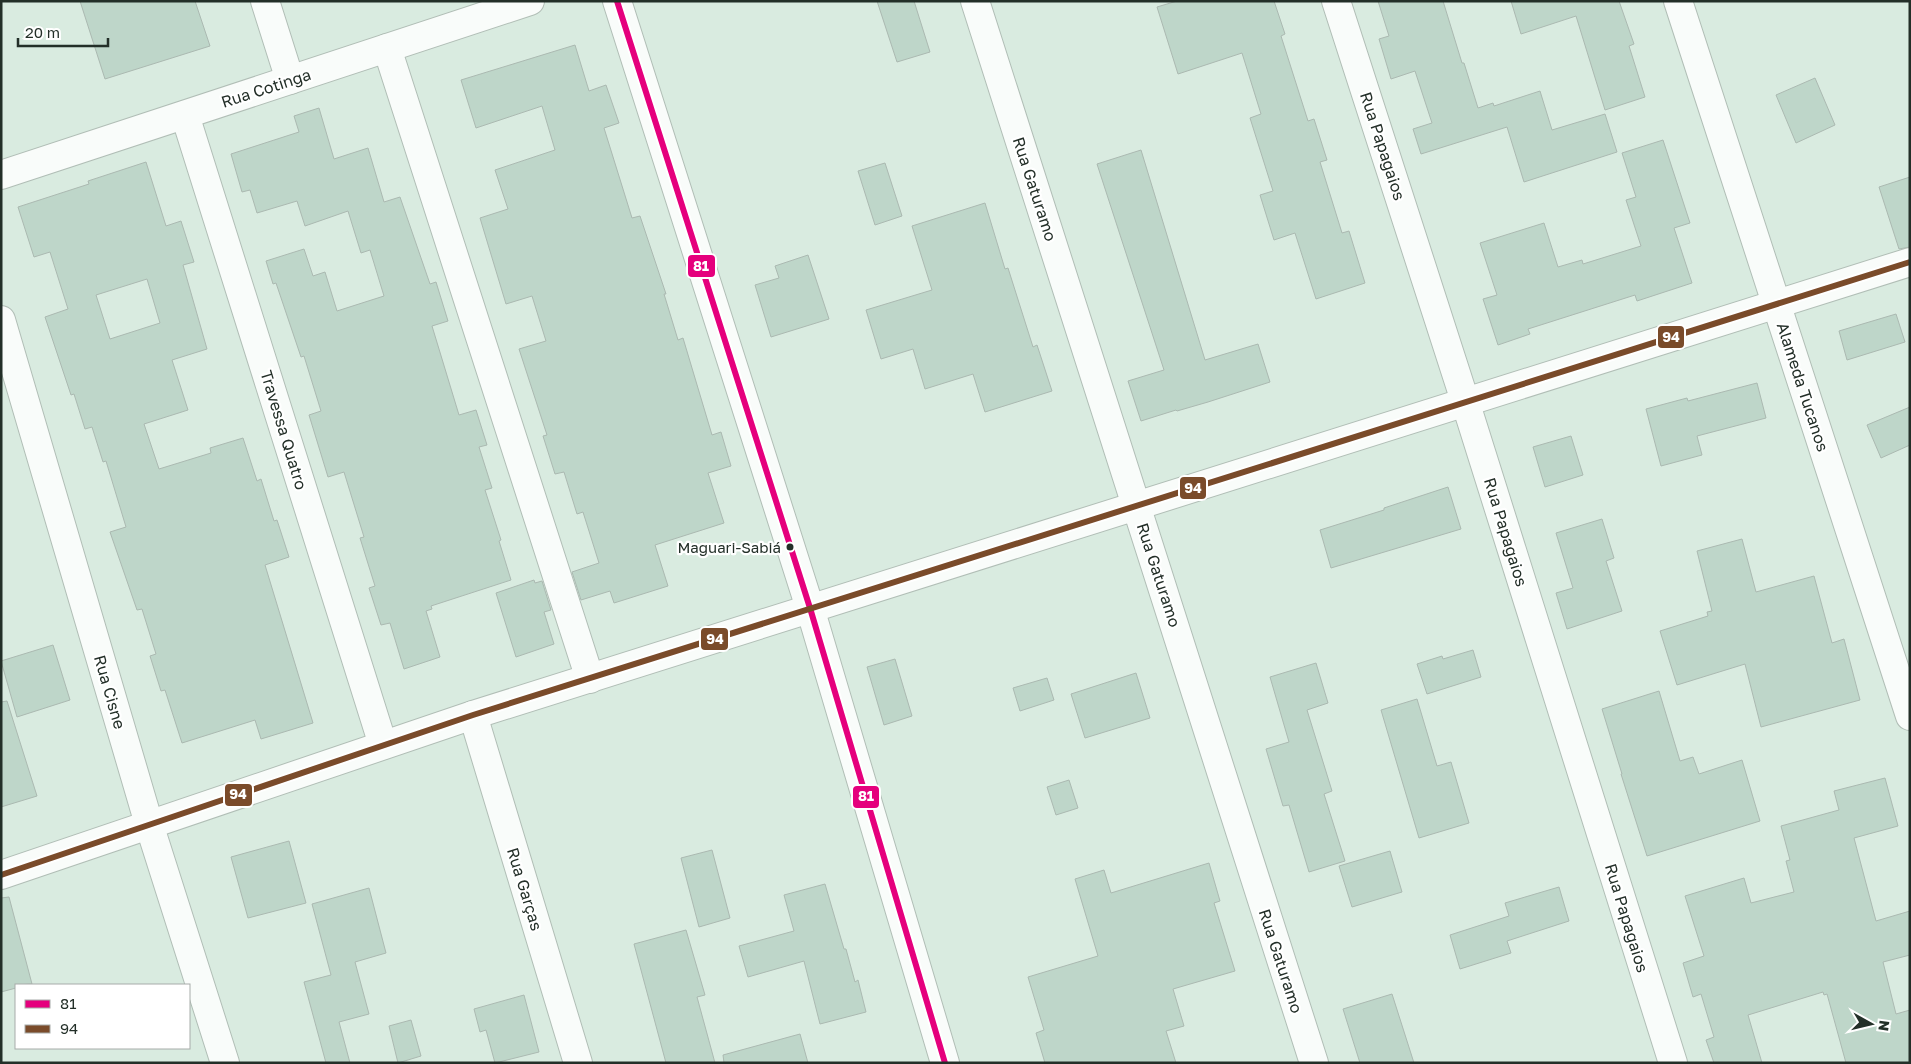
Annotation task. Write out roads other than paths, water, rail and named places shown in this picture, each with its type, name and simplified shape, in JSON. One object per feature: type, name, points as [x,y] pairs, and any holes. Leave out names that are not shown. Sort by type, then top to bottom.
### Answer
[{"type":"street","points":[[265,1],[290,80]]},
{"type":"street","name":"Rua Cotinga","points":[[1,175],[530,1]]},
{"type":"street","points":[[617,1],[810,608],[945,1063]]},
{"type":"street","name":"Rua Gaturamo","points":[[975,1],[1314,1063]]},
{"type":"street","name":"Rua Papagaios","points":[[1336,1],[1465,401],[1673,1063]]},
{"type":"street","name":"Alameda Tucanos","points":[[1678,1],[1910,716]]},
{"type":"street","points":[[387,48],[590,678]]},
{"type":"street","name":"Travessa Quatro","points":[[185,114],[383,745]]},
{"type":"street","points":[[1,875],[473,715],[1910,262]]},
{"type":"street","name":"Rua Cisne","points":[[1,320],[149,824],[225,1063]]},
{"type":"street","name":"Rua Garças","points":[[473,715],[578,1063]]},
{"type":"place","name":"Maguari-Sabiá","points":[[790,547]]}]
